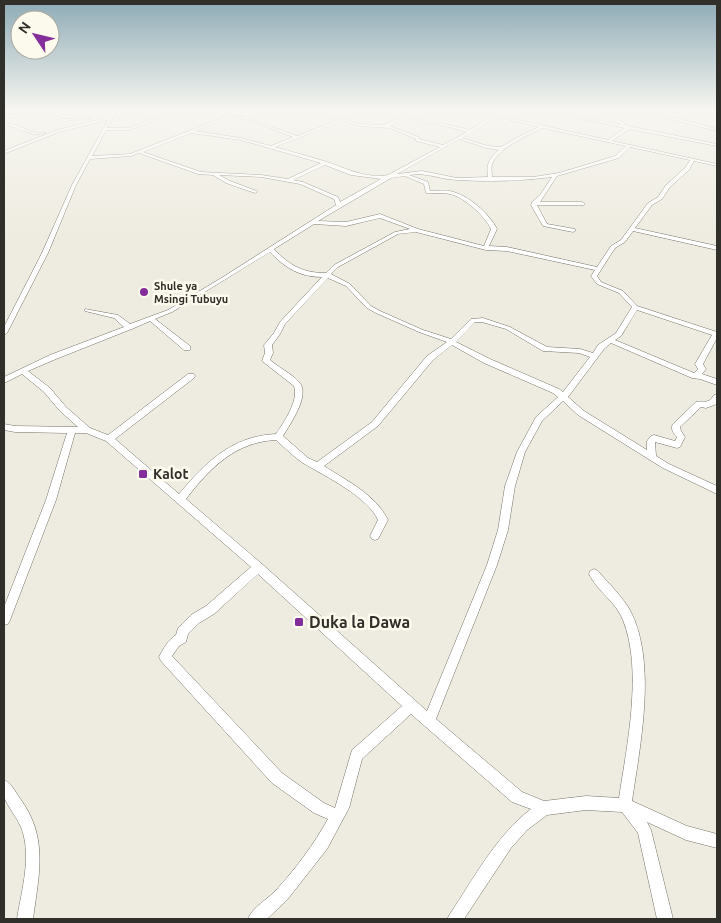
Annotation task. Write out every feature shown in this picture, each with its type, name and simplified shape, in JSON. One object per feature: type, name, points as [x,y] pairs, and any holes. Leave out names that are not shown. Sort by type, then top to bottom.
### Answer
[{"type":"street","points":[[4,333],[45,252],[63,206],[91,153]]},
{"type":"street","points":[[88,158],[124,156],[136,153]]},
{"type":"street","points":[[143,153],[191,171],[215,175],[255,175],[304,184],[335,198],[339,206]]},
{"type":"street","points":[[288,153],[370,178],[389,178],[422,172],[449,178],[536,177],[567,173],[615,158],[621,153]]},
{"type":"street","points":[[4,380],[151,320],[201,293],[339,206],[430,153]]},
{"type":"street","points":[[490,178],[489,166],[499,153]]},
{"type":"street","points":[[661,153],[717,165]]},
{"type":"street","points":[[420,159],[422,172]]},
{"type":"street","points":[[692,160],[690,166],[668,186],[660,198],[650,204],[634,229],[623,241],[613,247],[594,275],[597,281],[621,292],[635,307],[717,334],[699,364],[702,369],[695,376]]},
{"type":"street","points":[[288,181],[324,163]]},
{"type":"street","points":[[215,175],[255,192]]},
{"type":"street","points":[[534,203],[542,197],[555,175]]},
{"type":"street","points":[[406,176],[426,183],[428,192],[451,192],[490,221],[494,229],[486,248]]},
{"type":"street","points":[[536,177],[547,188]]},
{"type":"street","points":[[534,203],[582,204]]},
{"type":"street","points":[[534,203],[545,225],[573,230]]},
{"type":"street","points":[[313,222],[346,224],[379,216],[416,230],[486,248],[508,249],[597,269]]},
{"type":"street","points":[[634,229],[717,248]]},
{"type":"street","points":[[278,437],[292,417],[299,386],[267,362],[268,345],[277,334],[284,320],[336,266],[392,236],[404,231],[416,230]]},
{"type":"street","points":[[271,250],[283,262],[302,272],[311,275],[328,275],[353,289],[367,304],[378,312],[452,342],[486,361],[551,388],[564,396],[581,413],[675,471],[717,490]]},
{"type":"street","points":[[429,721],[492,565],[503,530],[510,486],[521,452],[539,419],[564,396],[601,347],[612,341],[619,334],[635,307]]},
{"type":"street","points":[[87,310],[116,316],[130,328]]},
{"type":"street","points":[[151,320],[187,348]]},
{"type":"street","points":[[317,466],[342,451],[366,432],[430,358],[452,342],[470,322],[478,320],[508,328],[546,349],[580,351],[595,356]]},
{"type":"street","points":[[612,341],[695,376],[717,382]]},
{"type":"street","points":[[23,371],[45,388],[63,409],[86,430]]},
{"type":"street","points":[[109,439],[191,376]]},
{"type":"street","points":[[717,387],[717,392]]},
{"type":"street","points":[[652,456],[651,441],[654,438],[677,445],[681,437],[677,432],[676,426],[697,406],[714,402],[717,397]]},
{"type":"street","points":[[4,620],[51,500],[72,429]]},
{"type":"street","points":[[7,430],[86,430],[109,439],[258,567],[411,706],[517,797],[544,808],[586,803],[625,805],[686,833],[717,841]]},
{"type":"street","points":[[180,500],[208,469],[233,448],[256,438],[278,437],[305,460],[317,466],[366,500],[381,514],[382,520],[375,536]]},
{"type":"street","points":[[258,567],[210,610],[195,619],[182,632],[182,638],[175,642],[165,657],[277,778],[319,808],[338,816]]},
{"type":"street","points":[[594,574],[627,616],[635,646],[638,709],[625,805],[644,830],[665,919]]},
{"type":"street","points":[[256,919],[282,896],[312,860],[338,816],[347,795],[351,771],[357,755],[411,706]]},
{"type":"street","points":[[4,787],[22,811],[33,838],[33,863],[25,919]]},
{"type":"street","points":[[455,919],[506,843],[522,825],[544,808]]},
{"type":"place","name":"Shule ya Msingi Tubuyu","points":[[144,292]]},
{"type":"place","name":"Kalot","points":[[143,474]]},
{"type":"place","name":"Duka la Dawa","points":[[299,622]]}]
